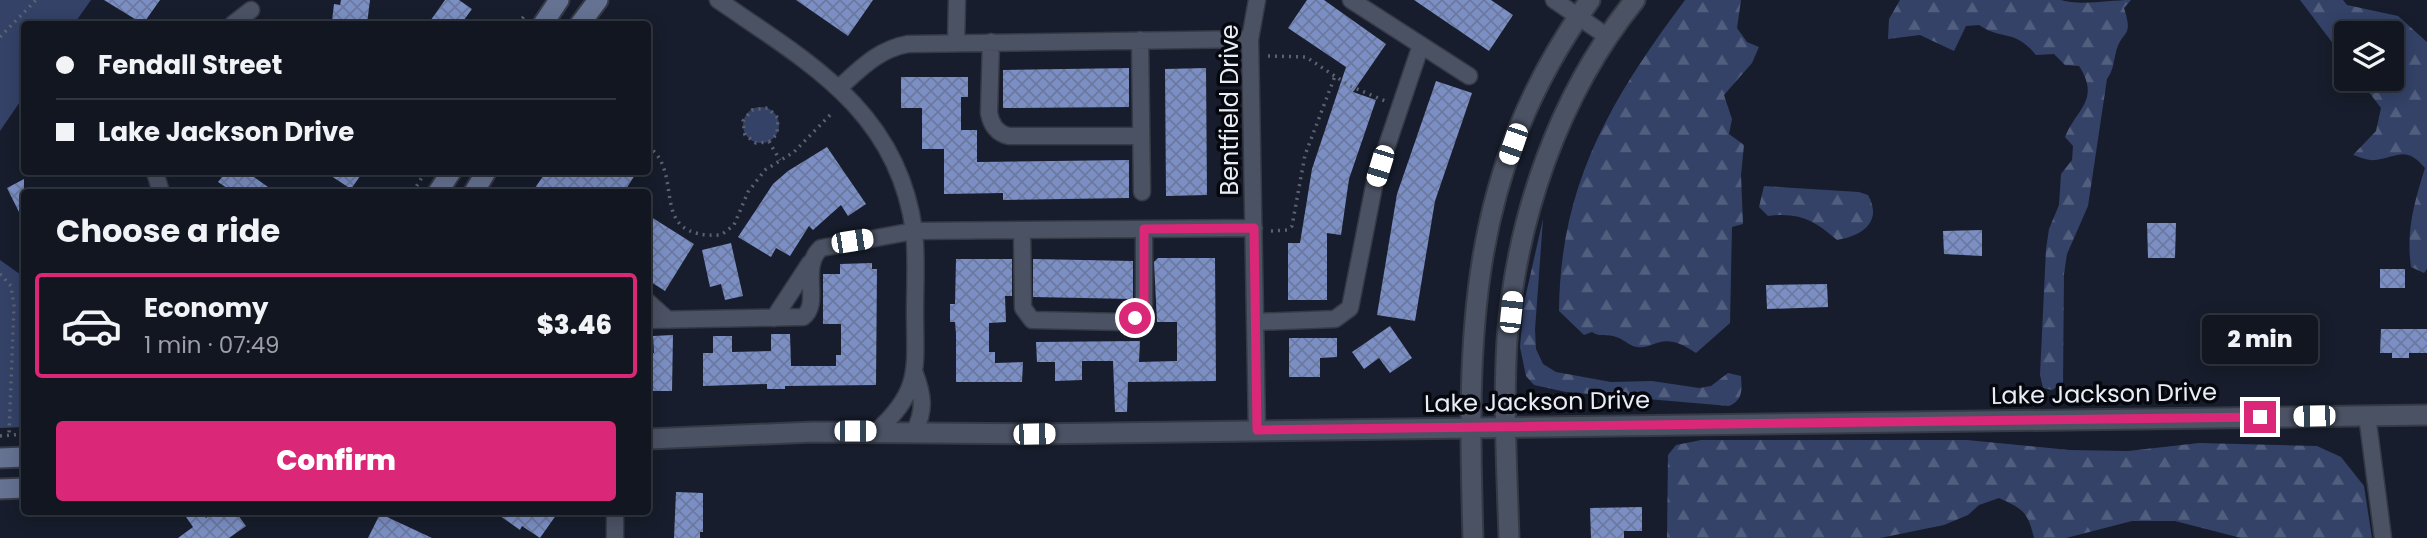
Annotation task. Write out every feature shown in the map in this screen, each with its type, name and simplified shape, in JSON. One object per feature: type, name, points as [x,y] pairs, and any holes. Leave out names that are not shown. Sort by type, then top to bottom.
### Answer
[{"type":"main road","points":[[545,21],[559,0]]},
{"type":"main road","points":[[582,21],[598,0]]},
{"type":"main road","points":[[0,458],[21,457]]},
{"type":"main road","points":[[0,489],[21,488]]},
{"type":"street","points":[[718,0],[840,87],[867,118],[886,150],[905,194],[914,231],[915,374],[903,404],[877,431]]},
{"type":"street","points":[[956,43],[957,0]]},
{"type":"street","name":"Bentfield Drive","points":[[1257,0],[1250,47],[1257,430]]},
{"type":"street","points":[[1351,0],[1469,76]]},
{"type":"street","points":[[1553,0],[1608,37]]},
{"type":"street","points":[[1473,538],[1470,427],[1475,299],[1484,241],[1498,187],[1536,92],[1590,0]]},
{"type":"street","points":[[1509,538],[1507,338],[1528,215],[1546,157],[1570,102],[1608,37],[1635,0]]},
{"type":"street","points":[[237,21],[251,10]]},
{"type":"street","points":[[840,87],[873,58],[894,47],[991,42],[1140,40],[1250,47]]},
{"type":"street","points":[[1140,40],[1142,192]]},
{"type":"street","points":[[991,42],[989,113],[999,132],[1009,136],[1141,136]]},
{"type":"street","points":[[1255,322],[1335,319],[1350,308],[1375,181],[1421,45]]},
{"type":"street","points":[[1022,230],[1023,308],[1032,320],[1125,322],[1141,312],[1144,303],[1144,229]]},
{"type":"street","points":[[774,318],[817,252],[826,245],[914,231],[1254,230]]},
{"type":"street","points":[[651,320],[803,317],[808,313],[810,262]]},
{"type":"street","points":[[651,305],[668,320]]},
{"type":"street","points":[[915,374],[922,390],[923,414],[915,430]]},
{"type":"street","points":[[2367,415],[2383,538]]},
{"type":"street","name":"Lake Jackson Drive","points":[[651,439],[915,430],[1034,434],[2427,415]]},
{"type":"street","points":[[615,515],[615,538]]},
{"type":"path","points":[[0,37],[36,0]]},
{"type":"path","points":[[1250,47],[1304,56],[1357,90],[1400,106]]},
{"type":"path","points":[[1254,230],[1287,230],[1292,226],[1303,162],[1335,76]]},
{"type":"path","points":[[768,108],[778,118],[777,134],[769,142],[756,143],[746,135],[743,121],[752,110],[768,108]]},
{"type":"path","points":[[651,149],[660,158],[674,217],[688,232],[721,235],[730,230],[752,184],[765,170],[794,152],[832,113]]},
{"type":"path","points":[[769,142],[780,160]]},
{"type":"path","points":[[0,274],[11,286],[14,306],[9,435]]},
{"type":"path","points":[[0,436],[21,434]]},
{"type":"green space","points":[[0,0],[91,0],[76,21],[21,21],[21,100],[0,131]]},
{"type":"green space","points":[[1685,0],[1741,0],[1737,28],[1747,42],[1759,47],[1752,63],[1724,95],[1732,119],[1729,134],[1744,145],[1741,175],[1743,224],[1732,227],[1730,323],[1696,353],[1674,342],[1658,342],[1640,347],[1613,336],[1592,332],[1584,335],[1559,311],[1562,265],[1569,223],[1580,183],[1595,145],[1634,72]]},
{"type":"green space","points":[[1900,0],[2061,0],[2086,3],[2131,0],[2124,8],[2128,25],[2126,33],[2118,45],[2107,79],[2088,206],[2067,254],[2064,274],[2063,383],[2052,390],[2043,388],[2040,375],[2046,249],[2049,229],[2059,205],[2061,174],[2072,160],[2073,146],[2065,137],[2087,96],[2085,78],[2079,66],[2065,65],[2054,54],[2036,55],[2021,41],[1979,25],[1966,26],[1954,51],[1920,35],[1888,39],[1889,19]]},
{"type":"green space","points":[[2300,0],[2343,0],[2347,5],[2398,16],[2404,21],[2334,21],[2334,45]]},
{"type":"green space","points":[[2404,21],[2427,42],[2427,269],[2424,273],[2411,267],[2410,229],[2425,168],[2412,157],[2402,154],[2372,160],[2353,155],[2376,131],[2381,108],[2368,91],[2404,91]]},
{"type":"green space","points":[[761,107],[774,112],[779,125],[774,138],[761,143],[748,138],[743,125],[748,112]]},
{"type":"green space","points":[[1764,186],[1859,192],[1868,195],[1873,213],[1868,226],[1862,231],[1837,240],[1806,219],[1789,215],[1768,216],[1759,207]]},
{"type":"green space","points":[[1543,219],[1535,330],[1536,349],[1543,364],[1556,372],[1611,382],[1652,381],[1699,388],[1711,386],[1728,373],[1741,376],[1741,390],[1737,401],[1729,406],[1566,392],[1534,385],[1526,376],[1520,347],[1524,303]]},
{"type":"green space","points":[[0,260],[21,275],[21,427],[0,428]]},
{"type":"green space","points":[[1701,440],[1967,440],[2069,450],[2128,451],[2199,443],[2317,446],[2341,457],[2364,486],[2372,538],[2241,538],[2175,521],[2132,521],[2066,538],[2034,538],[2023,512],[1999,498],[1979,505],[1968,515],[1944,525],[1880,538],[1667,538],[1668,455],[1676,445]]},
{"type":"building","points":[[104,0],[160,0],[145,21],[138,21]]},
{"type":"building","points":[[341,0],[370,0],[367,21],[332,21],[334,4],[340,5]]},
{"type":"building","points":[[445,0],[459,0],[472,9],[463,21],[430,21]]},
{"type":"building","points":[[796,0],[873,0],[848,36]]},
{"type":"building","points":[[1307,0],[1324,0],[1386,44],[1353,92],[1376,100],[1349,179],[1341,235],[1327,233],[1327,300],[1288,300],[1288,243],[1300,243],[1312,169],[1346,67],[1288,28]]},
{"type":"building","points":[[1414,0],[1491,0],[1513,15],[1489,51]]},
{"type":"building","points":[[1129,68],[1129,107],[1003,108],[1003,70]]},
{"type":"building","points":[[1206,68],[1207,195],[1166,196],[1165,69]]},
{"type":"building","points":[[901,77],[968,77],[968,97],[961,97],[961,130],[977,130],[977,162],[1129,160],[1129,198],[1003,200],[1003,193],[944,194],[944,149],[922,149],[922,108],[901,108]]},
{"type":"building","points":[[1436,81],[1472,93],[1435,201],[1415,321],[1377,315],[1397,194]]},
{"type":"building","points":[[827,147],[866,204],[848,216],[841,205],[813,230],[809,226],[790,256],[776,248],[771,257],[738,237],[773,184],[788,171]]},
{"type":"building","points":[[224,175],[251,175],[271,189],[228,189],[218,182]]},
{"type":"building","points":[[330,175],[361,175],[351,189]]},
{"type":"building","points":[[544,175],[635,175],[626,189],[534,189]]},
{"type":"building","points":[[24,179],[24,189],[21,189],[21,216],[7,188]]},
{"type":"building","points":[[651,217],[694,244],[665,291],[651,282]]},
{"type":"building","points":[[2147,223],[2176,223],[2175,258],[2148,258]]},
{"type":"building","points":[[1982,230],[1982,256],[1944,254],[1943,231]]},
{"type":"building","points":[[731,243],[743,296],[725,300],[721,284],[710,287],[702,250]]},
{"type":"building","points":[[1158,258],[1215,258],[1216,381],[1128,382],[1127,412],[1115,412],[1113,361],[1082,361],[1082,380],[1055,381],[1055,362],[1037,362],[1036,342],[1140,341],[1139,362],[1177,361],[1177,322],[1157,322],[1154,262]]},
{"type":"building","points":[[956,259],[1012,259],[1012,296],[1005,296],[1006,322],[989,323],[989,352],[995,352],[995,363],[1023,362],[1022,382],[956,382],[956,334],[955,322],[950,322],[950,304],[955,304]]},
{"type":"building","points":[[1033,259],[1133,261],[1133,299],[1033,297]]},
{"type":"building","points":[[872,263],[872,269],[877,269],[876,385],[785,386],[785,389],[767,389],[767,384],[703,386],[703,353],[713,353],[713,336],[732,336],[732,352],[771,351],[771,334],[790,334],[791,366],[836,366],[836,355],[841,355],[841,324],[823,324],[823,274],[840,274],[840,264]]},
{"type":"building","points":[[2380,269],[2405,269],[2405,288],[2380,288]]},
{"type":"building","points":[[1827,284],[1828,307],[1767,309],[1766,285]]},
{"type":"building","points":[[1390,326],[1412,358],[1390,373],[1379,358],[1364,369],[1352,352]]},
{"type":"building","points":[[2381,329],[2427,329],[2427,353],[2409,353],[2409,358],[2392,358],[2392,353],[2380,353]]},
{"type":"building","points":[[673,335],[672,391],[651,391],[653,336]]},
{"type":"building","points":[[1289,338],[1337,338],[1337,357],[1320,358],[1320,377],[1289,377]]},
{"type":"building","points":[[676,492],[703,493],[703,532],[700,532],[700,538],[674,538]]},
{"type":"building","points":[[1642,507],[1642,531],[1624,531],[1624,538],[1591,538],[1590,508]]},
{"type":"building","points":[[238,515],[246,526],[229,538],[178,538],[193,527],[186,517]]},
{"type":"building","points":[[499,515],[556,515],[540,538],[522,526],[520,530]]},
{"type":"building","points":[[379,516],[385,516],[432,538],[368,538]]},
{"type":"route","points":[[1135,318],[1144,303],[1144,229],[1254,228],[1257,430],[2260,417]]}]
